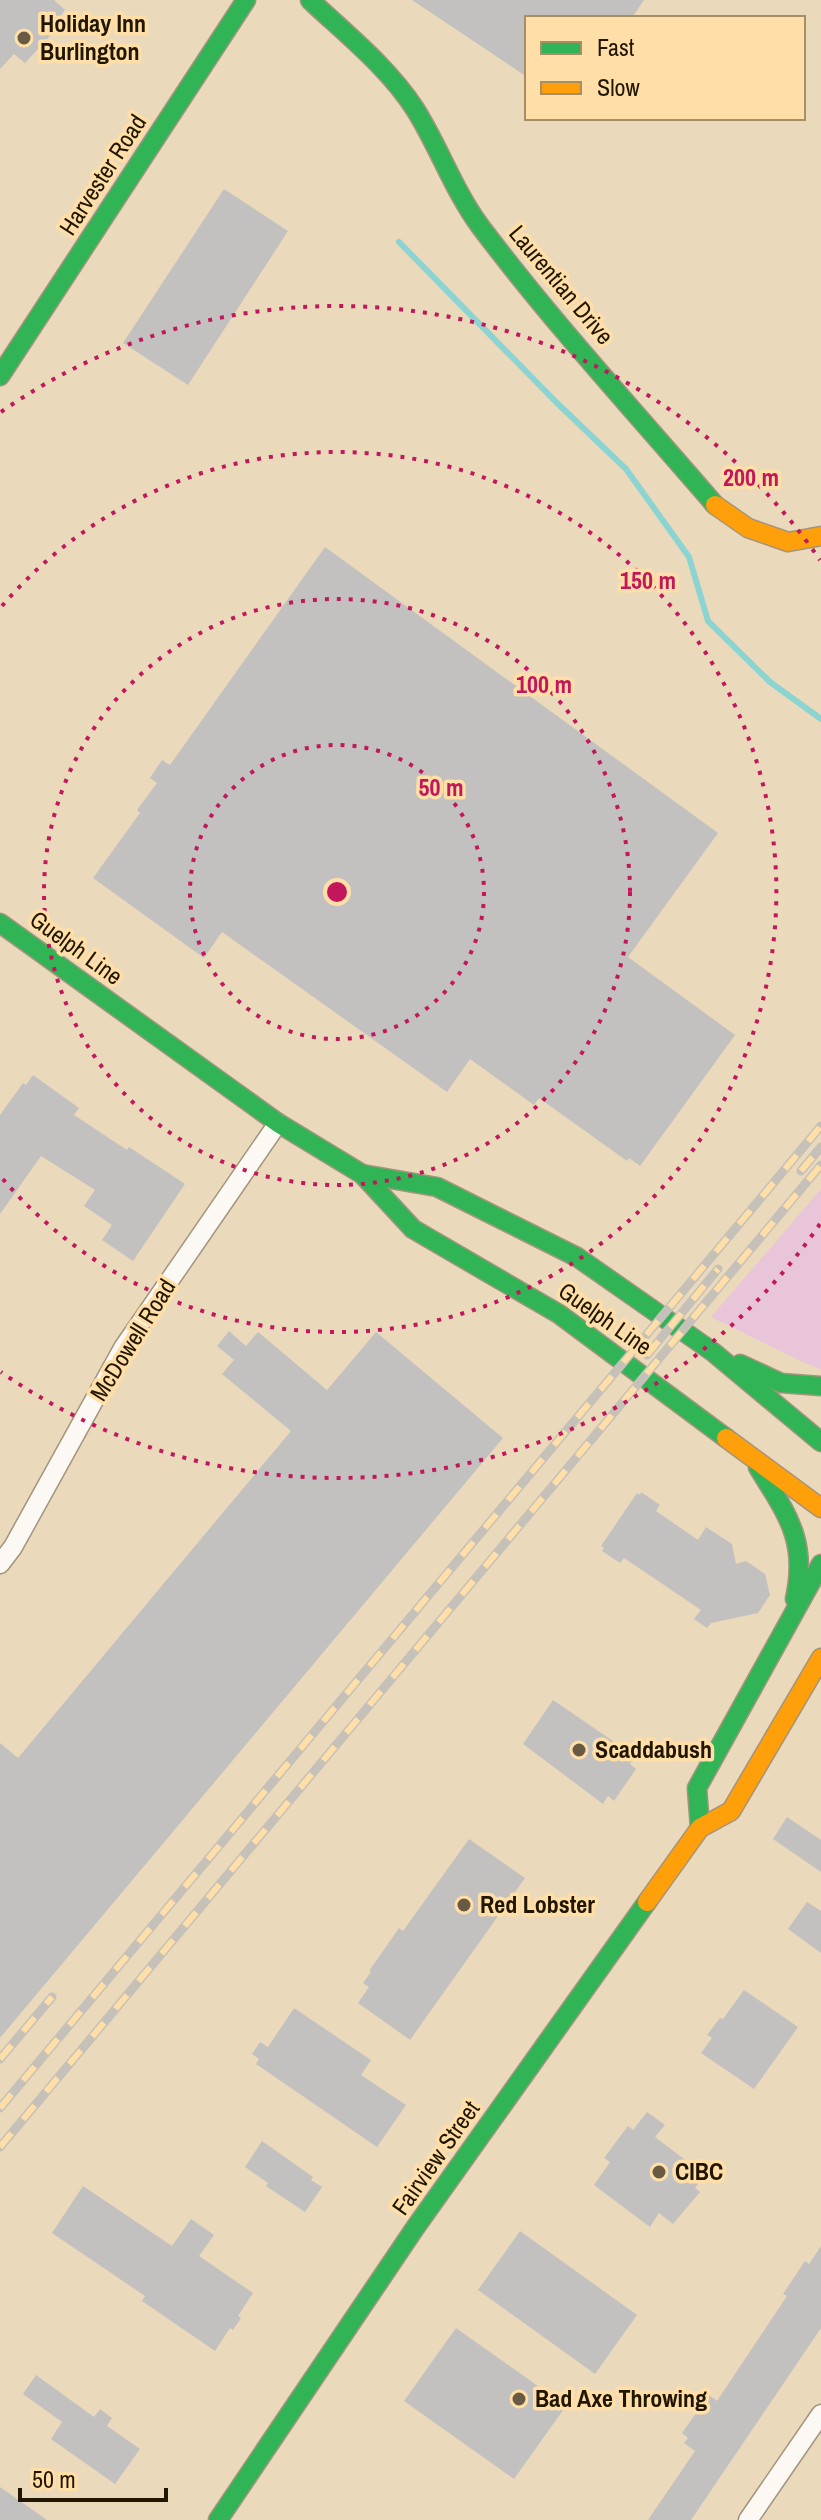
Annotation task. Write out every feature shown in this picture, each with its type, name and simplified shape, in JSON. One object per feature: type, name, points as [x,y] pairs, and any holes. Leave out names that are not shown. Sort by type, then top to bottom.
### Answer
[{"type":"main road","name":"Harvester Road","points":[[0,376],[246,0]]},
{"type":"main road","name":"Laurentian Drive","points":[[310,0],[398,85],[436,143],[454,188],[469,210],[522,279],[715,505],[748,528],[788,542],[821,536]]},
{"type":"main road","name":"Guelph Line","points":[[0,923],[278,1123],[362,1174],[413,1229],[559,1314],[821,1508]]},
{"type":"main road","name":"Guelph Line","points":[[362,1174],[437,1187],[577,1257],[713,1352],[821,1442]]},
{"type":"main road","points":[[713,1352],[781,1383],[821,1386]]},
{"type":"main road","points":[[753,1459],[797,1532],[801,1562],[789,1624]]},
{"type":"main road","points":[[700,1828],[697,1788],[821,1564]]},
{"type":"main road","name":"Fairview Street","points":[[218,2520],[417,2225],[700,1828],[731,1811],[821,1658]]},
{"type":"street","name":"McDowell Road","points":[[0,1564],[13,1547],[123,1348],[278,1123]]},
{"type":"street","points":[[748,2520],[821,2414]]},
{"type":"shaded area","points":[[821,1189],[821,1369],[711,1317]]},
{"type":"building","name":"Holiday Inn Burlington","points":[[0,0],[54,0],[65,10],[58,19],[62,23],[25,63],[14,54],[0,69]]},
{"type":"building","points":[[412,0],[644,0],[633,16],[525,16],[525,76]]},
{"type":"building","points":[[224,189],[288,231],[188,385],[123,343]]},
{"type":"building","points":[[325,547],[718,833],[628,957],[735,1035],[640,1166],[629,1158],[627,1161],[539,1098],[534,1105],[470,1059],[447,1092],[222,932],[204,958],[93,878],[140,813],[137,810],[157,783],[150,778],[162,760],[170,765]]},
{"type":"building","points":[[33,1075],[79,1108],[74,1115],[185,1184],[133,1261],[102,1240],[112,1225],[84,1206],[95,1190],[41,1156],[0,1214],[0,1115],[23,1083],[26,1085]]},
{"type":"building","points":[[229,1331],[246,1346],[258,1332],[327,1390],[376,1332],[503,1438],[0,2038],[0,1743],[18,1758],[291,1431],[222,1374],[234,1360],[217,1346]]},
{"type":"building","points":[[641,1492],[660,1505],[656,1511],[698,1540],[706,1527],[732,1544],[736,1564],[746,1561],[765,1574],[770,1595],[758,1613],[711,1623],[707,1628],[694,1619],[701,1610],[624,1558],[620,1563],[602,1551],[604,1548],[601,1546],[637,1493],[640,1495]]},
{"type":"building","name":"Scaddabush","points":[[553,1700],[635,1756],[630,1764],[636,1769],[614,1801],[608,1796],[603,1804],[523,1744]]},
{"type":"building","points":[[787,1817],[821,1840],[821,1872],[773,1839]]},
{"type":"building","points":[[469,1839],[525,1878],[410,2040],[358,2003],[369,1987],[363,1983],[399,1928],[403,1931]]},
{"type":"building","points":[[807,1902],[821,1911],[821,1953],[788,1929]]},
{"type":"building","points":[[744,1990],[798,2027],[754,2089],[701,2053],[712,2038],[707,2035]]},
{"type":"building","points":[[294,2008],[371,2060],[361,2075],[406,2105],[377,2147],[256,2064],[259,2059],[252,2054],[260,2042],[268,2047]]},
{"type":"building","points":[[647,2112],[665,2125],[655,2137],[705,2175],[695,2188],[700,2192],[673,2224],[659,2213],[650,2227],[594,2185],[610,2162],[604,2158],[628,2126],[633,2130]]},
{"type":"building","points":[[262,2141],[313,2177],[311,2180],[322,2187],[305,2212],[266,2186],[268,2183],[245,2167]]},
{"type":"building","points":[[83,2186],[172,2246],[191,2219],[214,2235],[199,2256],[253,2293],[238,2316],[241,2318],[233,2330],[230,2328],[215,2351],[142,2301],[145,2296],[52,2233]]},
{"type":"building","points":[[520,2231],[637,2315],[595,2374],[478,2290]]},
{"type":"building","points":[[821,2246],[821,2328],[691,2520],[648,2520],[695,2451],[684,2443],[688,2438],[682,2433],[709,2395],[717,2401],[787,2296],[783,2294],[805,2261],[809,2264]]},
{"type":"building","points":[[456,2328],[566,2406],[514,2479],[404,2401]]},
{"type":"building","points":[[36,2375],[94,2417],[100,2409],[112,2418],[107,2426],[140,2449],[115,2484],[51,2439],[62,2422],[23,2394]]},
{"type":"building","points":[[0,2487],[47,2520],[0,2520]]},
{"type":"waterway","points":[[399,242],[626,469],[689,557],[708,621],[770,682],[821,719]]},
{"type":"railway","points":[[0,2108],[821,1126]]},
{"type":"railway","points":[[801,1171],[821,1147]]},
{"type":"railway","points":[[0,2147],[821,1165]]},
{"type":"railway","points":[[647,1355],[718,1269]]},
{"type":"railway","points":[[0,2059],[52,1997]]},
{"type":"traffic: fast","points":[[0,376],[246,0]]},
{"type":"traffic: fast","points":[[310,0],[392,79],[424,123],[480,226],[566,333],[715,505]]},
{"type":"traffic: fast","points":[[0,923],[278,1123],[362,1174],[413,1229],[559,1314],[726,1438]]},
{"type":"traffic: fast","points":[[362,1174],[437,1187],[577,1257],[713,1352],[821,1442]]},
{"type":"traffic: fast","points":[[740,1364],[781,1383],[821,1386]]},
{"type":"traffic: fast","points":[[758,1467],[786,1514],[797,1544],[799,1560],[795,1599]]},
{"type":"traffic: fast","points":[[700,1828],[697,1788],[821,1564]]},
{"type":"traffic: fast","points":[[218,2520],[415,2228],[647,1902]]},
{"type":"traffic: slow","points":[[715,505],[748,528],[788,542],[821,536]]},
{"type":"traffic: slow","points":[[726,1438],[821,1508]]},
{"type":"traffic: slow","points":[[647,1902],[700,1828],[731,1811],[821,1658]]},
{"type":"place","name":"Holiday Inn Burlington","points":[[24,38]]},
{"type":"place","name":"Scaddabush","points":[[579,1750]]},
{"type":"place","name":"Red Lobster","points":[[464,1905]]},
{"type":"place","name":"CIBC","points":[[659,2172]]},
{"type":"place","name":"Bad Axe Throwing","points":[[519,2399]]}]
